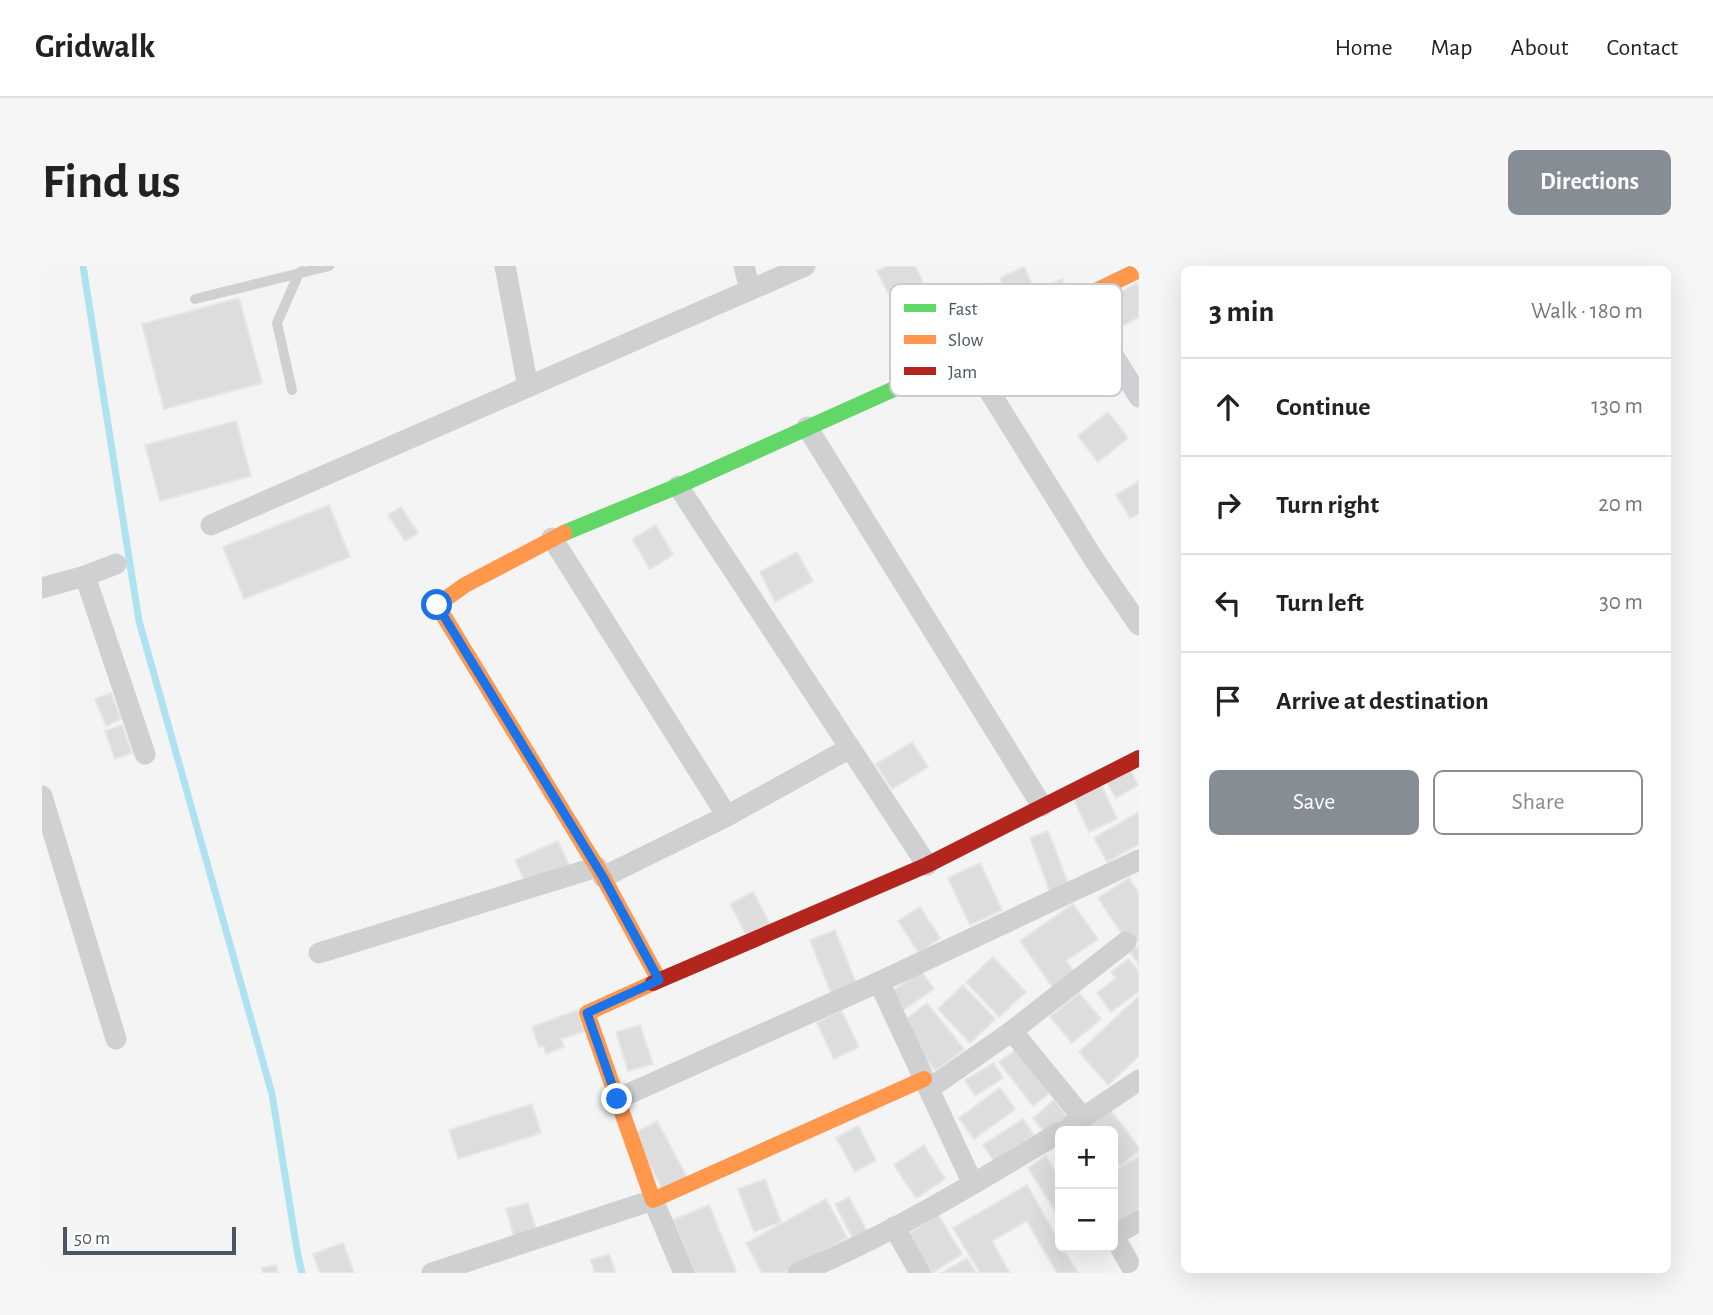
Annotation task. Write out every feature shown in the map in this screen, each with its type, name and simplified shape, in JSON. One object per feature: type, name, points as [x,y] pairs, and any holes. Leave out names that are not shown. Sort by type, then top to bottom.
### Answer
[{"type":"street","points":[[505,266],[527,387]]},
{"type":"street","points":[[744,266],[750,290]]},
{"type":"street","points":[[211,525],[805,266]]},
{"type":"street","points":[[1110,284],[1139,270]]},
{"type":"street","points":[[1122,369],[1139,397]]},
{"type":"street","points":[[659,980],[600,872],[437,605],[465,584],[552,538],[678,486],[890,391]]},
{"type":"street","points":[[992,396],[1095,561],[1139,625]]},
{"type":"street","points":[[807,427],[1042,806]]},
{"type":"street","points":[[678,486],[927,865]]},
{"type":"street","points":[[552,538],[727,816]]},
{"type":"street","points":[[42,588],[117,564]]},
{"type":"street","points":[[86,576],[145,754]]},
{"type":"street","points":[[319,953],[600,872],[727,816],[850,748]]},
{"type":"street","points":[[684,1273],[653,1200],[587,1013],[927,865],[1139,758]]},
{"type":"street","points":[[42,796],[49,847],[116,1039]]},
{"type":"street","points":[[617,1099],[879,982],[1139,860]]},
{"type":"street","points":[[432,1273],[653,1200],[926,1084],[1012,1031],[1126,942]]},
{"type":"street","points":[[879,982],[973,1184]]},
{"type":"street","points":[[1012,1031],[1083,1118]]},
{"type":"street","points":[[1070,1126],[1139,1080]]},
{"type":"street","points":[[798,1273],[839,1256],[894,1227],[1055,1136]]},
{"type":"street","points":[[1118,1233],[1139,1221]]},
{"type":"street","points":[[894,1227],[920,1273]]},
{"type":"street","points":[[1118,1244],[1135,1273]]},
{"type":"lane","points":[[195,299],[303,270],[329,266]]},
{"type":"lane","points":[[292,390],[277,323],[303,270]]},
{"type":"building","points":[[887,266],[915,266],[924,284],[890,284],[890,297],[877,271]]},
{"type":"building","points":[[1024,267],[1032,284],[1003,284],[1000,278]]},
{"type":"building","points":[[1137,283],[1139,288],[1139,317],[1122,326],[1122,292]]},
{"type":"building","points":[[239,298],[262,383],[164,409],[142,324]]},
{"type":"building","points":[[1108,412],[1128,438],[1098,462],[1078,436]]},
{"type":"building","points":[[236,421],[251,476],[160,501],[145,445]]},
{"type":"building","points":[[1139,481],[1139,513],[1130,518],[1116,495]]},
{"type":"building","points":[[329,505],[350,557],[244,599],[223,547]]},
{"type":"building","points":[[401,507],[418,533],[405,541],[388,515]]},
{"type":"building","points":[[656,525],[673,555],[650,569],[632,539]]},
{"type":"building","points":[[797,552],[813,581],[775,602],[760,572]]},
{"type":"building","points":[[111,693],[121,719],[106,726],[95,699]]},
{"type":"building","points":[[122,725],[132,753],[115,759],[105,731]]},
{"type":"building","points":[[912,742],[928,767],[892,789],[876,764]]},
{"type":"building","points":[[1130,770],[1138,785],[1116,798],[1107,782]]},
{"type":"building","points":[[1100,782],[1117,819],[1089,832],[1072,796]]},
{"type":"building","points":[[1139,812],[1139,844],[1107,862],[1094,838]]},
{"type":"building","points":[[1048,831],[1069,885],[1050,892],[1030,838]]},
{"type":"building","points":[[558,841],[569,865],[526,884],[515,860]]},
{"type":"building","points":[[980,863],[1002,910],[970,925],[948,878]]},
{"type":"building","points":[[1129,878],[1139,893],[1139,940],[1130,946],[1098,898]]},
{"type":"building","points":[[753,892],[771,926],[748,938],[730,904]]},
{"type":"building","points":[[1073,904],[1098,939],[1066,961],[1076,974],[1054,989],[1020,941]]},
{"type":"building","points":[[920,907],[940,938],[919,953],[898,921]]},
{"type":"building","points":[[835,930],[858,988],[833,998],[810,940]]},
{"type":"building","points":[[1139,945],[1139,965],[1130,952]]},
{"type":"building","points":[[993,957],[1026,992],[999,1017],[966,982]]},
{"type":"building","points":[[1129,959],[1139,972],[1139,991],[1111,1012],[1097,993],[1116,978],[1111,972]]},
{"type":"building","points":[[921,971],[934,989],[903,1010],[891,992]]},
{"type":"building","points":[[963,985],[995,1019],[970,1043],[938,1009]]},
{"type":"building","points":[[1079,993],[1101,1019],[1072,1043],[1050,1017]]},
{"type":"building","points":[[1139,996],[1139,1056],[1108,1085],[1079,1052]]},
{"type":"building","points":[[927,1003],[964,1049],[936,1071],[899,1025]]},
{"type":"building","points":[[577,1010],[585,1031],[561,1039],[564,1047],[546,1054],[544,1046],[539,1047],[532,1027]]},
{"type":"building","points":[[841,1010],[859,1047],[834,1059],[817,1023]]},
{"type":"building","points":[[640,1025],[653,1064],[628,1071],[616,1032]]},
{"type":"building","points":[[1017,1049],[1050,1093],[1033,1106],[999,1062]]},
{"type":"building","points":[[994,1063],[1003,1078],[975,1096],[965,1080]]},
{"type":"building","points":[[1000,1088],[1015,1109],[974,1139],[959,1118]]},
{"type":"building","points":[[1054,1100],[1068,1118],[1047,1135],[1033,1118]]},
{"type":"building","points":[[532,1104],[541,1133],[458,1159],[449,1130]]},
{"type":"building","points":[[1110,1109],[1139,1151],[1120,1166],[1118,1126],[1089,1124]]},
{"type":"building","points":[[1023,1119],[1034,1135],[994,1161],[983,1145]]},
{"type":"building","points":[[657,1121],[689,1181],[665,1194],[633,1134]]},
{"type":"building","points":[[858,1126],[876,1160],[855,1172],[836,1138]]},
{"type":"building","points":[[924,1145],[945,1179],[916,1198],[894,1165]]},
{"type":"building","points":[[1046,1156],[1055,1171],[1055,1210],[1028,1168]]},
{"type":"building","points":[[1139,1156],[1139,1215],[1118,1223],[1118,1189],[1118,1169]]},
{"type":"building","points":[[765,1179],[781,1222],[754,1232],[738,1189]]},
{"type":"building","points":[[1027,1185],[1055,1234],[1055,1252],[1065,1252],[1078,1273],[1057,1273],[1027,1221],[992,1241],[1010,1273],[980,1273],[953,1228]]},
{"type":"building","points":[[849,1197],[868,1233],[854,1241],[835,1204]]},
{"type":"building","points":[[826,1199],[847,1238],[783,1273],[762,1273],[746,1243]]},
{"type":"building","points":[[528,1203],[537,1233],[515,1240],[506,1209]]},
{"type":"building","points":[[709,1205],[736,1271],[732,1273],[695,1273],[673,1220]]},
{"type":"building","points":[[938,1215],[962,1254],[932,1273],[908,1234]]},
{"type":"building","points":[[343,1243],[354,1273],[320,1273],[313,1254]]},
{"type":"building","points":[[609,1254],[616,1273],[595,1273],[591,1260]]},
{"type":"building","points":[[967,1258],[976,1273],[941,1273]]},
{"type":"building","points":[[276,1265],[278,1273],[263,1273],[262,1268]]},
{"type":"waterway","points":[[83,266],[139,621],[272,1094],[302,1273]]},
{"type":"traffic: fast","points":[[564,533],[678,486],[890,391]]},
{"type":"traffic: slow","points":[[1110,284],[1139,270]]},
{"type":"traffic: slow","points":[[564,533],[465,585],[437,605],[603,877],[659,980]]},
{"type":"traffic: slow","points":[[653,983],[587,1013],[653,1200],[924,1079]]},
{"type":"traffic: jam","points":[[653,983],[927,865],[1139,758]]},
{"type":"route","points":[[437,605],[603,877],[659,980],[587,1013],[617,1099]]}]
